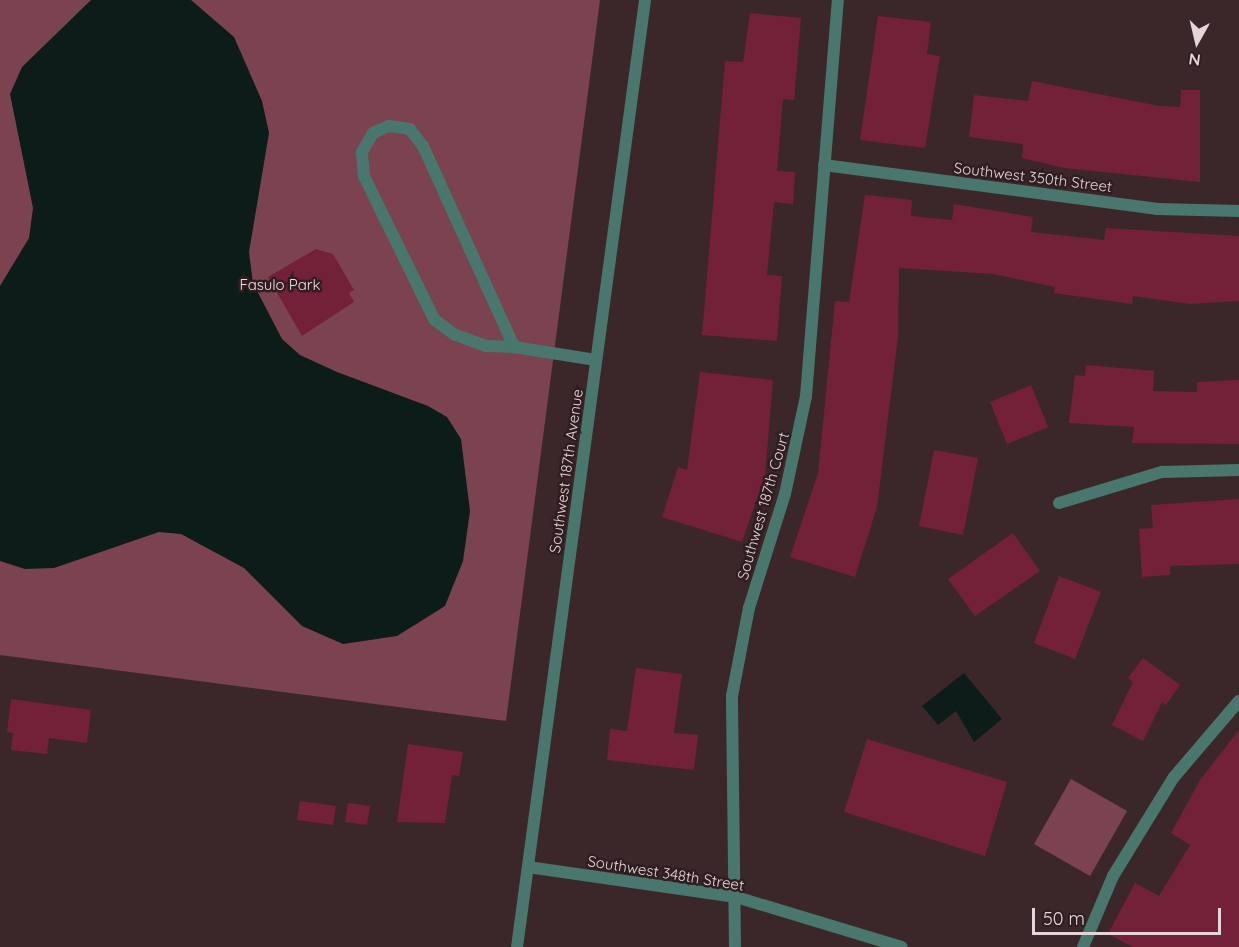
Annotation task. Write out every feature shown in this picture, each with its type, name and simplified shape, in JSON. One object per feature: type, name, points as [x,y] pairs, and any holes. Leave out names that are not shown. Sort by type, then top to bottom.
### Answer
[{"type":"street","name":"Southwest 187th Avenue","points":[[517,947],[645,0]]},
{"type":"street","name":"Southwest 187th Court","points":[[735,947],[732,696],[749,608],[800,429],[838,0]]},
{"type":"street","points":[[514,347],[423,146],[410,129],[389,126],[373,133],[363,152],[364,176],[434,319],[466,339],[514,347],[596,360]]},
{"type":"street","name":"Southwest 350th Street","points":[[824,165],[1158,209],[1239,211]]},
{"type":"street","points":[[1059,503],[1162,472],[1239,470]]},
{"type":"street","points":[[1083,947],[1113,876],[1174,777],[1239,701]]},
{"type":"street","name":"Southwest 348th Street","points":[[528,867],[736,897],[902,947]]},
{"type":"green space","name":"Fasulo Park","points":[[0,0],[600,0],[506,721],[0,655]]},
{"type":"green space","points":[[1071,779],[1127,811],[1090,876],[1034,844]]},
{"type":"shaded area","points":[[91,0],[191,0],[234,37],[262,101],[269,133],[249,252],[253,283],[282,339],[300,355],[337,372],[428,406],[447,417],[461,439],[470,511],[463,561],[445,606],[397,636],[343,644],[302,626],[244,568],[181,534],[159,532],[54,568],[25,569],[0,561],[0,286],[29,238],[33,208],[10,94],[22,67]]},
{"type":"shaded area","points":[[964,673],[1002,719],[974,742],[956,711],[938,725],[922,706]]},
{"type":"building","points":[[750,13],[801,18],[794,100],[783,99],[777,171],[795,172],[793,204],[774,202],[767,275],[782,276],[777,341],[702,335],[725,61],[743,62]]},
{"type":"building","points":[[878,16],[931,22],[927,54],[940,56],[925,148],[860,140]]},
{"type":"building","points":[[1032,81],[1159,106],[1180,107],[1181,90],[1200,90],[1200,182],[1064,168],[1022,158],[1023,144],[969,137],[974,95],[1028,101]]},
{"type":"building","points":[[865,195],[912,200],[911,216],[952,220],[954,204],[1033,217],[1031,232],[1104,240],[1106,228],[1239,236],[1239,301],[1190,304],[1133,296],[1132,304],[1054,293],[1055,287],[993,274],[899,268],[898,337],[877,507],[855,577],[790,557],[818,473],[835,301],[849,302]]},
{"type":"building","points":[[316,249],[333,254],[354,290],[349,293],[354,302],[302,336],[268,277]]},
{"type":"building","points":[[1086,365],[1154,371],[1153,391],[1197,392],[1197,382],[1239,380],[1239,444],[1132,443],[1134,427],[1069,423],[1075,375],[1085,376]]},
{"type":"building","points":[[700,372],[773,380],[765,476],[742,542],[662,517],[678,467],[687,470]]},
{"type":"building","points":[[1031,385],[1048,427],[1007,444],[990,402]]},
{"type":"building","points":[[934,450],[978,458],[963,535],[919,526]]},
{"type":"building","points":[[1239,499],[1239,564],[1170,566],[1170,575],[1142,577],[1139,529],[1153,528],[1151,505]]},
{"type":"building","points":[[1013,533],[1040,571],[975,616],[948,579]]},
{"type":"building","points":[[1059,576],[1101,592],[1075,659],[1034,643]]},
{"type":"building","points":[[1143,658],[1180,685],[1166,705],[1162,702],[1143,741],[1112,725],[1133,682],[1128,678]]},
{"type":"building","points":[[636,668],[682,674],[674,733],[698,735],[694,770],[607,760],[610,729],[627,731]]},
{"type":"building","points":[[11,699],[91,710],[87,743],[49,738],[47,754],[11,750],[13,733],[7,732]]},
{"type":"building","points":[[1239,730],[1239,947],[1133,947],[1108,934],[1135,883],[1159,896],[1190,845],[1171,833],[1200,780]]},
{"type":"building","points":[[867,739],[1007,782],[985,856],[844,812]]},
{"type":"building","points":[[408,744],[463,752],[459,776],[452,775],[445,823],[397,822]]},
{"type":"building","points":[[300,801],[336,806],[333,825],[297,820]]},
{"type":"building","points":[[348,803],[370,806],[367,825],[345,822]]}]
